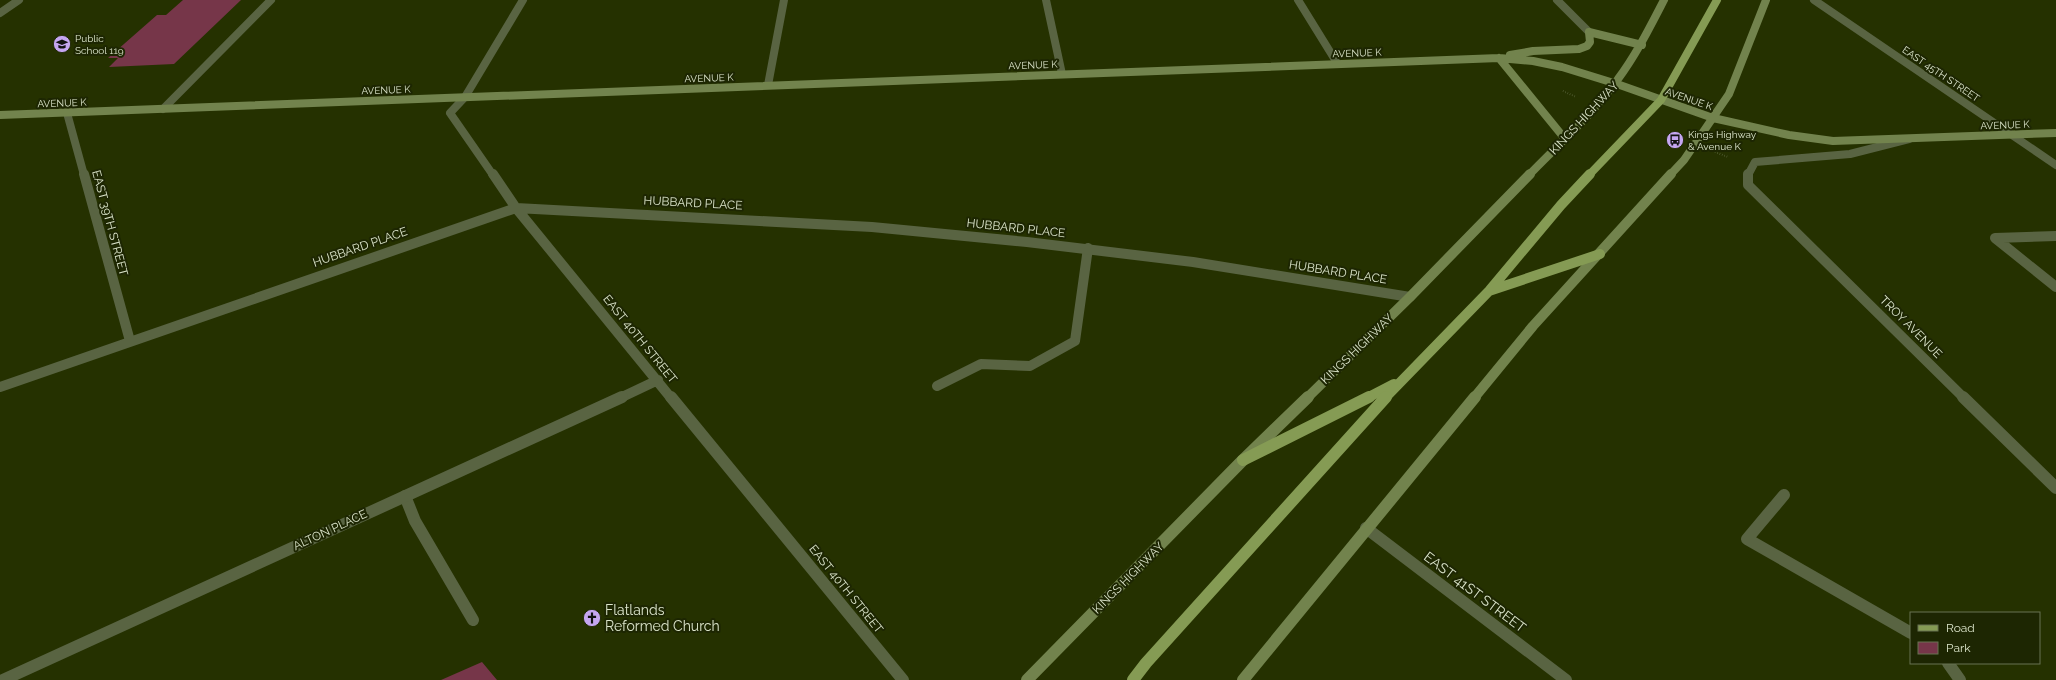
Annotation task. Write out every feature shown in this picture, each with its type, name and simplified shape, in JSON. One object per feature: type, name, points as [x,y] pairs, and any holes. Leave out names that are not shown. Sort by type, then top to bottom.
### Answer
[{"type":"main road","points":[[1133,680],[1146,663],[1400,381],[1489,290],[1561,205],[1662,100],[1703,28],[1717,0]]},
{"type":"main road","points":[[1489,290],[1600,254]]},
{"type":"main road","points":[[1243,460],[1400,381]]},
{"type":"street","points":[[0,14],[19,0]]},
{"type":"street","points":[[163,109],[271,0]]},
{"type":"street","name":"EAST 40TH STREET","points":[[523,0],[465,97],[450,113],[516,208],[903,680]]},
{"type":"street","points":[[768,85],[784,0]]},
{"type":"street","points":[[1046,0],[1062,74]]},
{"type":"street","points":[[1298,0],[1337,63]]},
{"type":"street","points":[[1557,0],[1589,32],[1642,45]]},
{"type":"street","name":"KINGS HIGHWAY","points":[[1027,680],[1243,460],[1410,297],[1617,84],[1642,45],[1664,0]]},
{"type":"street","points":[[1243,680],[1533,326],[1684,160],[1730,94],[1766,0]]},
{"type":"street","name":"EAST 45TH STREET","points":[[1814,0],[2056,165]]},
{"type":"street","points":[[1565,139],[1499,58],[1534,50],[1579,49],[1587,46],[1590,42],[1589,32]]},
{"type":"street","name":"AVENUE K","points":[[0,115],[1499,58],[1533,60],[1617,84],[1714,118],[1790,135],[1833,141],[2056,133]]},
{"type":"street","name":"EAST 39TH STREET","points":[[67,112],[130,340]]},
{"type":"street","name":"TROY AVENUE","points":[[1910,139],[1850,154],[1755,162],[1747,175],[1748,185],[2056,488]]},
{"type":"street","name":"HUBBARD PLACE","points":[[0,387],[130,340],[516,208],[691,216],[872,227],[1088,248],[1334,283],[1410,297]]},
{"type":"street","points":[[2056,236],[1994,238],[2056,287]]},
{"type":"street","points":[[937,386],[981,364],[1030,366],[1075,341],[1088,248]]},
{"type":"street","name":"ALTON PLACE","points":[[3,680],[658,380]]},
{"type":"street","points":[[1784,495],[1747,539],[1910,632]]},
{"type":"street","points":[[405,496],[415,521],[473,620]]},
{"type":"street","name":"EAST 41ST STREET","points":[[1366,528],[1566,680]]},
{"type":"street","points":[[1949,664],[1960,680]]},
{"type":"path","points":[[1713,151],[1728,157]]},
{"type":"green space","points":[[183,0],[241,0],[174,64],[109,67],[118,58],[108,58],[157,15],[166,15]]},
{"type":"green space","points":[[482,662],[497,680],[441,680]]},
{"type":"place","name":"Public School 119","points":[[62,44]]},
{"type":"place","name":"Kings Highway & Avenue K","points":[[1675,140]]},
{"type":"place","name":"Flatlands Reformed Church","points":[[592,618]]}]
